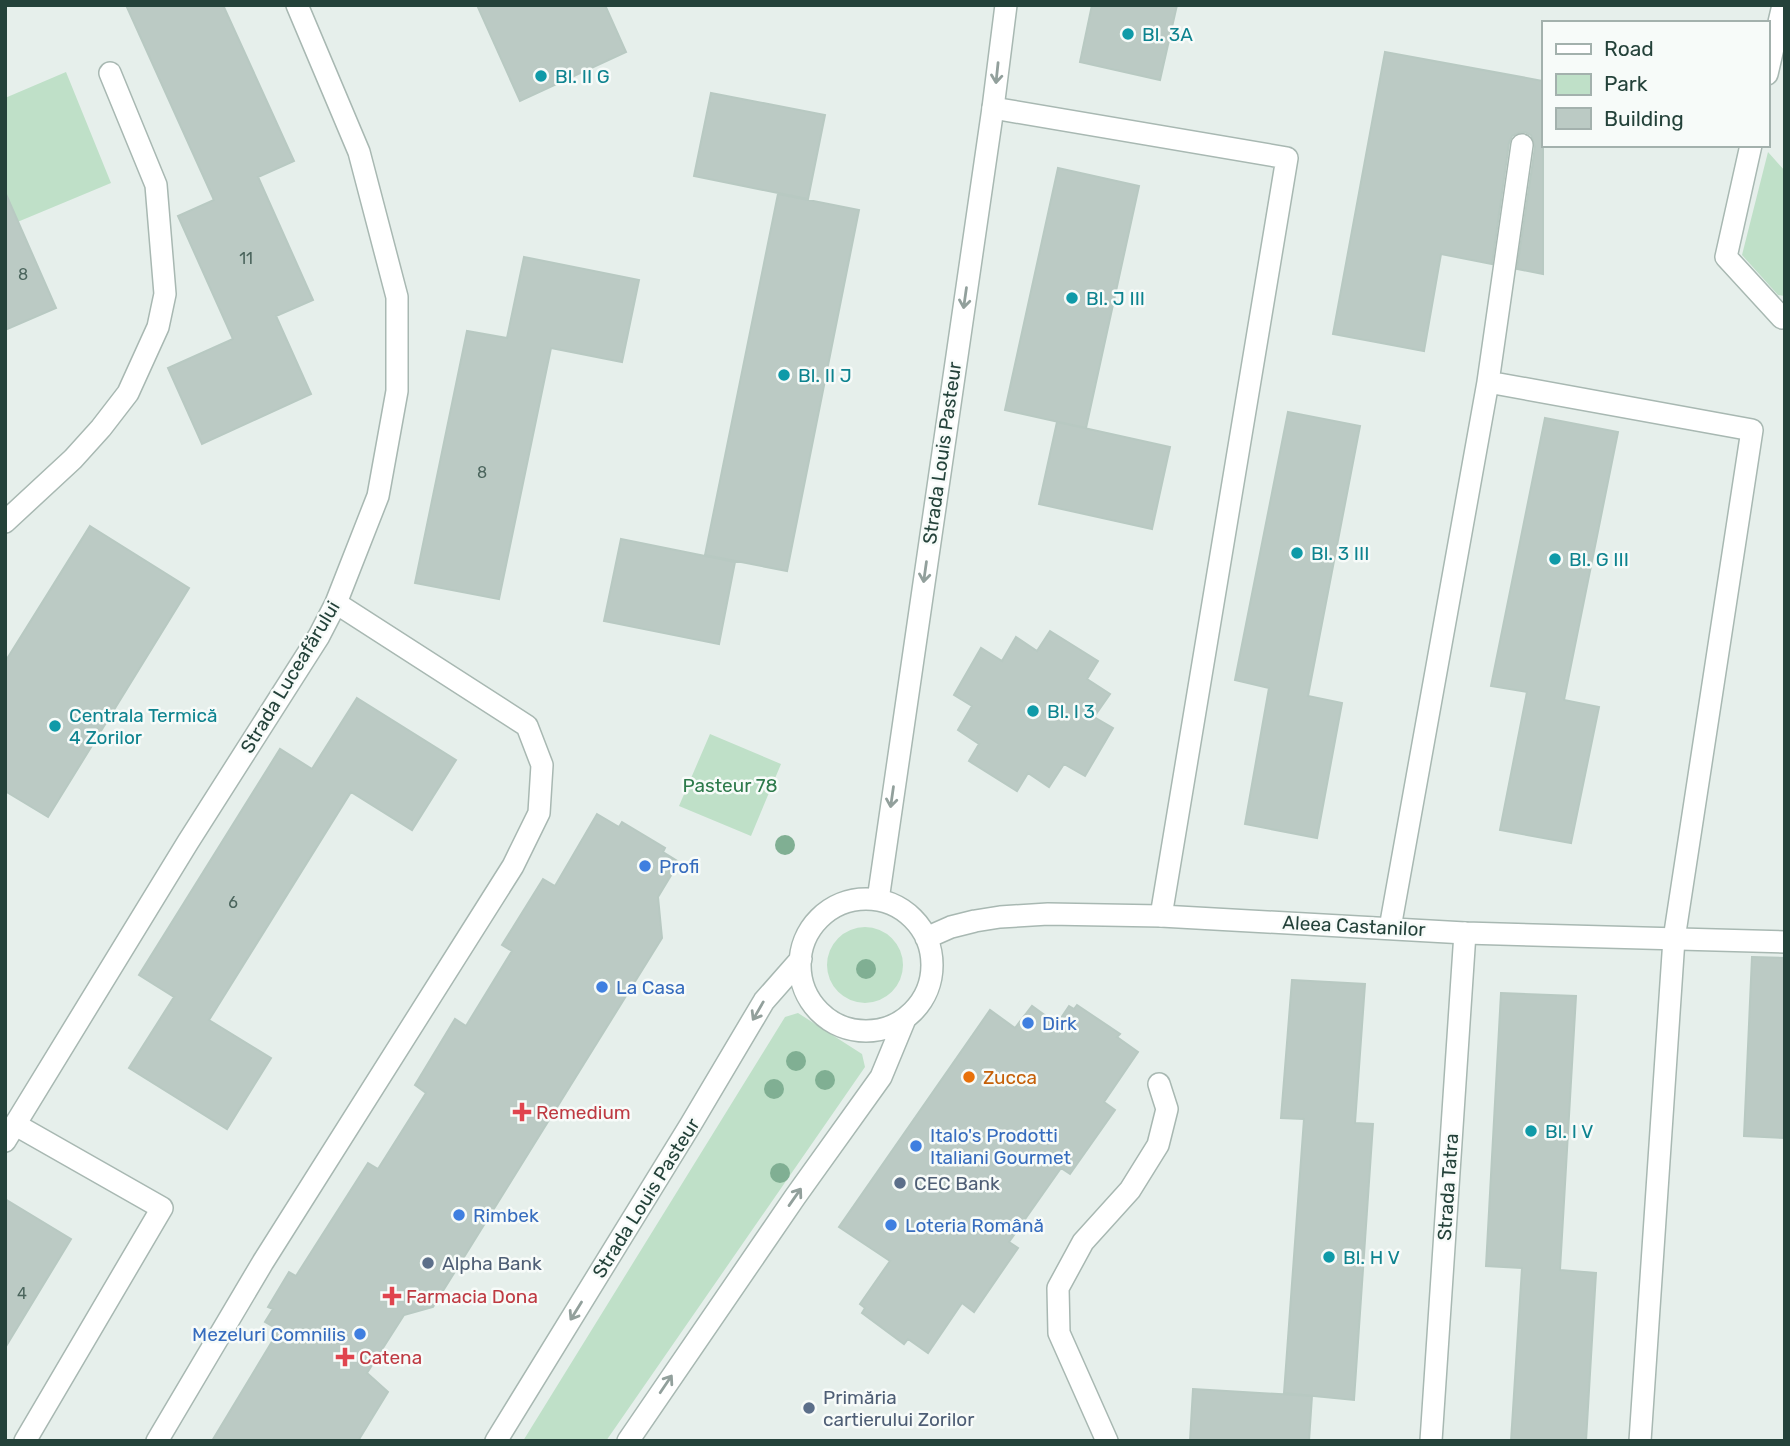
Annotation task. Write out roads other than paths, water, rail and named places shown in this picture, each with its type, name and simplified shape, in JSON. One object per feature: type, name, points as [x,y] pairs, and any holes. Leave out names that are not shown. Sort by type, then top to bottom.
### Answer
[{"type":"street","name":"Strada Luceafărului","points":[[11,1133],[188,842],[318,636],[336,603],[378,496],[397,391],[397,297],[359,152],[297,5]]},
{"type":"street","name":"Strada Louis Pasteur","points":[[496,1441],[691,1125],[764,1001],[801,959],[805,940],[817,921],[835,907],[855,900],[878,901],[1006,5]]},
{"type":"street","points":[[1769,65],[1783,5]]},
{"type":"street","points":[[5,522],[73,459],[101,428],[128,393],[158,327],[165,294],[156,185],[110,73]]},
{"type":"street","points":[[993,108],[1287,158],[1161,916]]},
{"type":"street","points":[[1390,928],[1488,382],[1522,145]]},
{"type":"street","points":[[1751,147],[1726,257],[1782,318]]},
{"type":"street","points":[[1488,382],[1752,430],[1674,939],[1640,1441]]},
{"type":"street","points":[[157,1441],[263,1262],[513,866],[540,813],[542,765],[527,726],[336,603]]},
{"type":"street","points":[[628,1441],[881,1077],[905,1019],[925,995],[931,977],[932,958],[926,938],[914,920],[898,907],[878,901]]},
{"type":"street","name":"Aleea Castanilor","points":[[926,938],[951,927],[1000,917],[1048,914],[1161,916],[1465,933],[1785,942]]},
{"type":"street","name":"Strada Tatra","points":[[1431,1441],[1465,933]]},
{"type":"street","points":[[801,959],[802,982],[810,1001],[823,1016],[840,1026],[859,1031],[879,1030],[905,1019]]},
{"type":"street","points":[[1107,1441],[1059,1333],[1058,1288],[1083,1241],[1130,1190],[1158,1145],[1167,1109],[1159,1084]]},
{"type":"street","points":[[11,1133],[162,1208],[24,1441]]},
{"type":"place","name":"Bl. 3A","points":[[1128,34]]},
{"type":"place","name":"Bl. II G","points":[[541,76]]},
{"type":"place","name":"Bl. J III","points":[[1072,298]]},
{"type":"place","name":"Bl. II J","points":[[784,375]]},
{"type":"place","name":"Bl. 3 III","points":[[1297,553]]},
{"type":"place","name":"Bl. G III","points":[[1555,559]]},
{"type":"place","name":"Bl. I 3","points":[[1033,711]]},
{"type":"place","name":"Centrala Termică 4 Zorilor","points":[[55,726]]},
{"type":"place","name":"Profi","points":[[645,866]]},
{"type":"place","name":"La Casa","points":[[602,987]]},
{"type":"place","name":"Dirk","points":[[1028,1023]]},
{"type":"place","name":"Zucca","points":[[969,1077]]},
{"type":"place","name":"Remedium","points":[[522,1112]]},
{"type":"place","name":"Bl. I V","points":[[1531,1131]]},
{"type":"place","name":"Italo's Prodotti Italiani Gourmet","points":[[916,1146]]},
{"type":"place","name":"CEC Bank","points":[[900,1183]]},
{"type":"place","name":"Rimbek","points":[[459,1215]]},
{"type":"place","name":"Loteria Română","points":[[891,1225]]},
{"type":"place","name":"Bl. H V","points":[[1329,1257]]},
{"type":"place","name":"Alpha Bank","points":[[428,1263]]},
{"type":"place","name":"Farmacia Dona","points":[[392,1296]]},
{"type":"place","name":"Mezeluri Comnilis","points":[[360,1334]]},
{"type":"place","name":"Catena","points":[[345,1357]]},
{"type":"place","name":"Primăria cartierului Zorilor","points":[[809,1408]]},
{"type":"park label","name":"Pasteur 78","points":[[730,785]]}]
